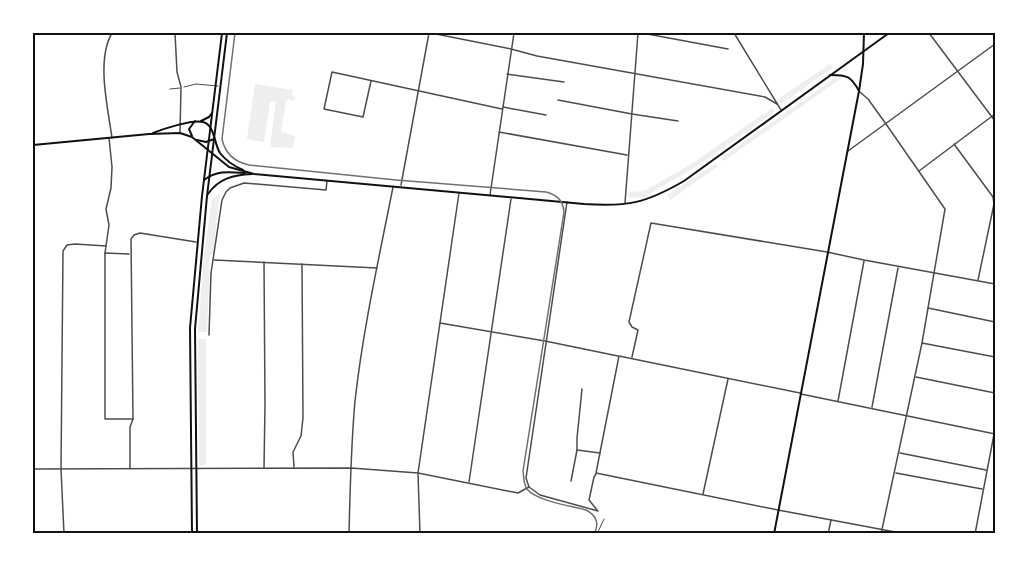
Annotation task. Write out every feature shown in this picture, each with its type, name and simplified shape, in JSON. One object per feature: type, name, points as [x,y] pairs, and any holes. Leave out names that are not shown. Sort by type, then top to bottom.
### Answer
[{"type":"main road","points":[[192,534],[190,328],[197,243],[222,33]]},
{"type":"main road","points":[[197,534],[195,328],[207,196],[227,33]]},
{"type":"main road","points":[[774,534],[859,91],[864,33]]},
{"type":"main road","points":[[204,180],[225,172],[604,205],[634,203],[684,181],[889,33]]},
{"type":"main road","points":[[830,75],[849,77],[859,91]]},
{"type":"main road","points":[[201,121],[209,117],[213,111]]},
{"type":"main road","points":[[192,136],[189,129],[195,121]]},
{"type":"main road","points":[[149,134],[201,121],[211,128],[218,149],[227,160],[236,167],[254,174]]},
{"type":"main road","points":[[33,145],[180,133],[192,136],[229,167],[254,174]]},
{"type":"main road","points":[[197,140],[204,142],[214,139]]},
{"type":"main road","points":[[207,196],[222,180],[237,175],[254,174]]},
{"type":"street","points":[[112,33],[106,49],[105,67],[112,167],[111,188],[106,209],[109,225],[105,253],[105,419],[133,419]]},
{"type":"street","points":[[175,33],[177,72],[181,87],[180,133]]},
{"type":"street","points":[[400,187],[430,33],[537,56],[765,97],[777,104]]},
{"type":"street","points":[[490,195],[514,33]]},
{"type":"street","points":[[624,205],[640,33],[728,49]]},
{"type":"street","points":[[734,33],[782,111]]},
{"type":"street","points":[[929,33],[995,121]]},
{"type":"street","points":[[846,152],[995,44]]},
{"type":"street","points":[[371,81],[363,117],[324,109],[332,72],[371,81],[418,92],[546,115]]},
{"type":"street","points":[[507,74],[564,82]]},
{"type":"street","points":[[859,91],[868,99],[945,208],[908,415],[881,534]]},
{"type":"street","points":[[558,100],[678,121]]},
{"type":"street","points":[[919,171],[995,114]]},
{"type":"street","points":[[499,132],[628,155]]},
{"type":"street","points":[[954,144],[993,197],[994,204],[978,280]]},
{"type":"street","points":[[209,335],[211,273],[222,200],[226,192],[235,185],[245,183],[326,190],[327,180]]},
{"type":"street","points":[[349,534],[356,401],[365,335],[393,186]]},
{"type":"street","points":[[420,534],[418,473],[459,192]]},
{"type":"street","points":[[469,483],[511,197]]},
{"type":"street","points":[[567,202],[526,471],[529,487],[540,495],[598,511],[589,500],[601,453],[619,356]]},
{"type":"street","points":[[632,359],[638,330],[629,322],[651,222],[995,284]]},
{"type":"street","points":[[130,469],[130,427],[133,419],[131,239],[137,234],[197,243]]},
{"type":"street","points":[[64,534],[61,469],[63,251],[67,245],[75,244],[106,246]]},
{"type":"street","points":[[105,253],[130,254]]},
{"type":"street","points":[[213,260],[377,268]]},
{"type":"street","points":[[838,401],[864,260]]},
{"type":"street","points":[[264,262],[264,468]]},
{"type":"street","points":[[294,467],[293,452],[302,436],[303,418],[302,264]]},
{"type":"street","points":[[872,408],[899,267]]},
{"type":"street","points":[[927,308],[995,322]]},
{"type":"street","points":[[439,323],[545,341],[995,434]]},
{"type":"street","points":[[922,343],[995,357]]},
{"type":"street","points":[[915,377],[995,393]]},
{"type":"street","points":[[703,495],[728,379]]},
{"type":"street","points":[[571,482],[577,450],[582,388]]},
{"type":"street","points":[[975,534],[995,429]]},
{"type":"street","points":[[577,450],[601,453]]},
{"type":"street","points":[[899,453],[987,470]]},
{"type":"street","points":[[33,469],[351,468],[418,473],[518,493],[529,487]]},
{"type":"street","points":[[596,473],[906,534]]},
{"type":"street","points":[[895,473],[983,489]]},
{"type":"street","points":[[828,534],[831,520]]},
{"type":"lane","points":[[170,88],[196,84],[216,85],[220,89]]},
{"type":"lane","points":[[597,534],[604,519]]},
{"type":"shaded area","points":[[830,64],[833,68],[781,104],[778,99]]},
{"type":"shaded area","points":[[843,77],[724,161],[721,158],[835,78]]},
{"type":"shaded area","points":[[255,84],[293,90],[294,101],[289,99],[286,101],[281,132],[295,136],[293,148],[270,147],[276,101],[270,102],[264,142],[247,139]]},
{"type":"shaded area","points":[[772,108],[775,112],[696,167],[644,197],[629,198],[628,192],[644,191],[693,163]]},
{"type":"shaded area","points":[[715,164],[718,166],[670,200],[667,195]]},
{"type":"shaded area","points":[[221,194],[213,254],[210,255],[207,332],[198,332],[204,255],[212,199]]},
{"type":"shaded area","points":[[198,339],[206,339],[206,465],[199,465]]},
{"type":"tram line","points":[[235,33],[222,139],[228,153],[239,162],[249,165],[396,180],[546,192],[561,201],[564,212],[523,471],[527,489],[538,497],[586,510],[595,517],[597,523],[594,534]]}]
